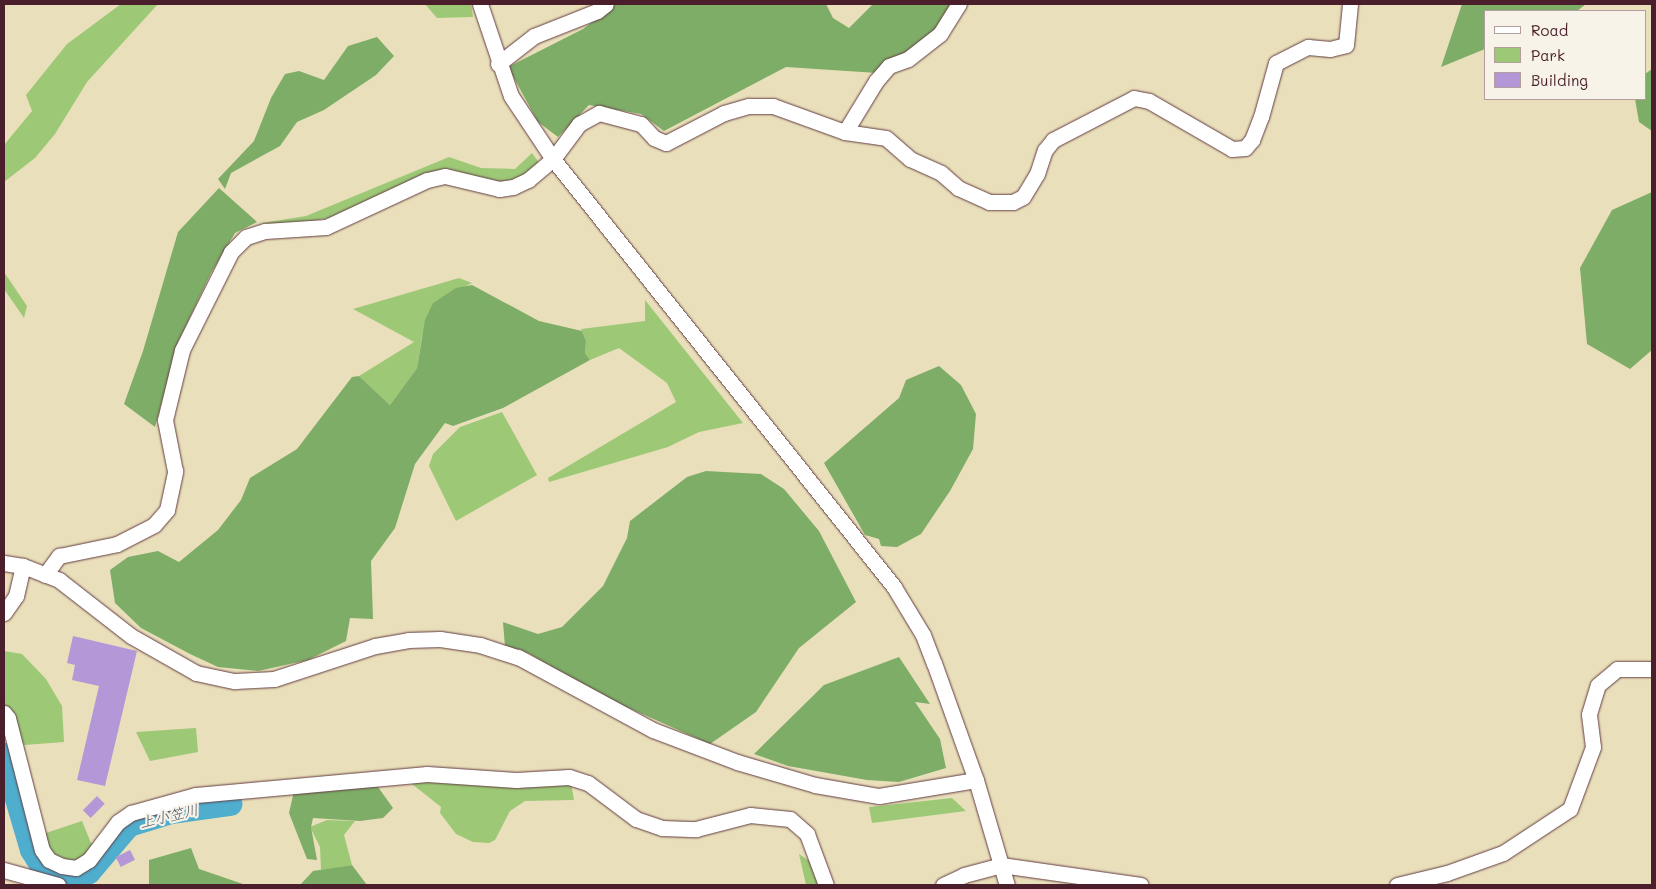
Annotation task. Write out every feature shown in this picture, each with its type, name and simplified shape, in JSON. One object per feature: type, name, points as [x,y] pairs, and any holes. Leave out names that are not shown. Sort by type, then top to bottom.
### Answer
[{"type":"street","points":[[480,4],[498,64],[522,115],[553,160],[894,587],[923,635],[976,780],[1007,885]]},
{"type":"street","points":[[498,64],[534,36],[598,11],[606,4]]},
{"type":"street","points":[[844,132],[876,81],[889,66],[908,59],[940,34],[959,4]]},
{"type":"street","points":[[45,575],[59,556],[117,544],[154,524],[167,510],[175,471],[165,420],[177,367],[182,350],[231,252],[246,238],[265,231],[326,227],[427,180],[445,176],[499,189],[513,187],[528,180],[553,160],[579,124],[599,113],[641,124],[654,138],[666,143],[724,112],[749,106],[773,106],[844,132],[886,138],[910,159],[941,173],[958,188],[989,202],[1012,202],[1023,197],[1045,150],[1053,140],[1134,98],[1149,101],[1232,148],[1245,148],[1252,140],[1261,117],[1276,63],[1308,47],[1330,48],[1346,45],[1350,4]]},
{"type":"street","points":[[4,563],[23,566],[45,575],[91,602],[131,636],[196,673],[235,681],[274,679],[375,646],[408,640],[464,642],[518,657],[653,730],[737,762],[815,785],[879,796],[976,780]]},
{"type":"street","points":[[4,613],[23,566]]},
{"type":"street","points":[[1397,885],[1447,873],[1503,853],[1570,809],[1593,748],[1589,714],[1598,685],[1617,669],[1652,670]]},
{"type":"street","points":[[4,713],[8,718],[42,850],[60,878]]},
{"type":"street","points":[[4,870],[60,878],[89,860],[118,822],[131,812],[196,795],[427,774],[516,780],[569,776],[588,783],[636,819],[662,828],[696,829],[750,815],[790,819],[808,834],[826,885]]},
{"type":"street","points":[[943,885],[964,874],[1001,865],[1113,884],[1140,885]]},
{"type":"green space","points":[[121,4],[158,4],[87,82],[55,134],[35,158],[4,182],[4,145],[32,111],[26,95],[67,44]]},
{"type":"green space","points":[[425,4],[471,4],[473,17],[437,18]]},
{"type":"green space","points":[[616,4],[826,4],[833,18],[849,28],[873,4],[960,4],[940,34],[877,73],[786,67],[664,131],[641,114],[589,105],[558,137],[538,122],[508,67],[583,29]]},
{"type":"green space","points":[[1462,4],[1586,4],[1578,10],[1484,10],[1484,49],[1441,67]]},
{"type":"green space","points":[[377,37],[394,56],[376,75],[324,110],[297,122],[280,146],[231,173],[225,189],[218,179],[254,141],[271,98],[285,74],[299,71],[324,80],[348,46]]},
{"type":"green space","points":[[1652,69],[1652,131],[1639,122],[1635,100],[1646,100],[1646,73]]},
{"type":"green space","points":[[532,153],[540,164],[524,177],[504,184],[448,169],[338,216],[272,229],[262,223],[306,216],[449,157],[481,168],[515,169]]},
{"type":"green space","points":[[219,188],[257,222],[235,233],[211,273],[179,340],[155,427],[124,404],[143,351],[178,232]]},
{"type":"green space","points":[[1652,192],[1652,350],[1630,369],[1587,344],[1580,268],[1612,210]]},
{"type":"green space","points":[[4,272],[27,306],[24,318],[4,289]]},
{"type":"green space","points":[[459,278],[472,283],[433,303],[422,337],[417,368],[390,405],[359,376],[414,342],[353,309]]},
{"type":"green space","points":[[472,285],[539,321],[582,331],[586,341],[585,353],[590,360],[503,408],[453,426],[445,423],[415,464],[395,528],[371,561],[373,619],[350,618],[346,641],[308,660],[258,671],[218,667],[190,654],[141,628],[115,603],[110,570],[128,557],[158,551],[179,562],[218,530],[241,500],[250,478],[297,449],[352,377],[359,376],[390,405],[417,368],[425,320],[433,303],[456,288]]},
{"type":"green space","points":[[645,300],[743,423],[699,432],[668,447],[549,482],[548,478],[676,402],[667,383],[619,348],[590,360],[585,353],[586,341],[581,329],[645,321]]},
{"type":"green space","points":[[939,366],[961,385],[976,414],[973,449],[950,491],[921,534],[897,547],[881,546],[879,539],[865,535],[824,463],[899,398],[906,380]]},
{"type":"green space","points":[[502,412],[537,475],[456,521],[429,466],[433,454],[460,427]]},
{"type":"green space","points":[[706,471],[761,474],[784,489],[819,531],[856,602],[799,648],[756,712],[710,744],[604,697],[528,653],[505,647],[503,622],[538,634],[562,627],[603,586],[627,538],[630,521],[687,477]]},
{"type":"green space","points":[[4,651],[22,654],[46,679],[62,706],[64,742],[24,745],[4,706]]},
{"type":"green space","points":[[899,657],[930,704],[915,702],[940,739],[946,768],[899,782],[867,780],[788,766],[754,754],[824,685]]},
{"type":"green space","points":[[196,728],[198,752],[150,761],[136,732]]},
{"type":"green space","points":[[570,777],[574,800],[525,801],[510,811],[495,840],[489,843],[473,842],[456,834],[440,813],[441,807],[412,784],[385,783],[401,778]]},
{"type":"green space","points":[[378,787],[393,808],[383,818],[360,821],[313,818],[311,827],[317,860],[307,859],[289,813],[294,791]]},
{"type":"green space","points":[[952,798],[966,811],[872,823],[869,807]]},
{"type":"green space","points":[[327,820],[355,821],[344,835],[352,865],[321,870],[320,847],[310,827]]},
{"type":"green space","points":[[82,821],[91,843],[95,844],[87,859],[62,861],[49,848],[43,834]]},
{"type":"green space","points":[[191,848],[199,869],[246,885],[149,885],[149,860]]},
{"type":"green space","points":[[799,854],[811,862],[819,885],[806,885]]},
{"type":"green space","points":[[352,865],[367,885],[300,885],[313,871]]},
{"type":"building","points":[[73,636],[137,651],[105,786],[77,780],[99,686],[72,680],[75,665],[67,663]]},
{"type":"building","points":[[97,796],[105,804],[91,818],[83,810]]},
{"type":"building","points":[[130,850],[135,860],[121,867],[116,857]]},
{"type":"waterway","name":"上小笠川","points":[[4,755],[32,850],[42,866],[55,875],[75,879],[89,872],[129,825],[171,812],[230,804]]}]
